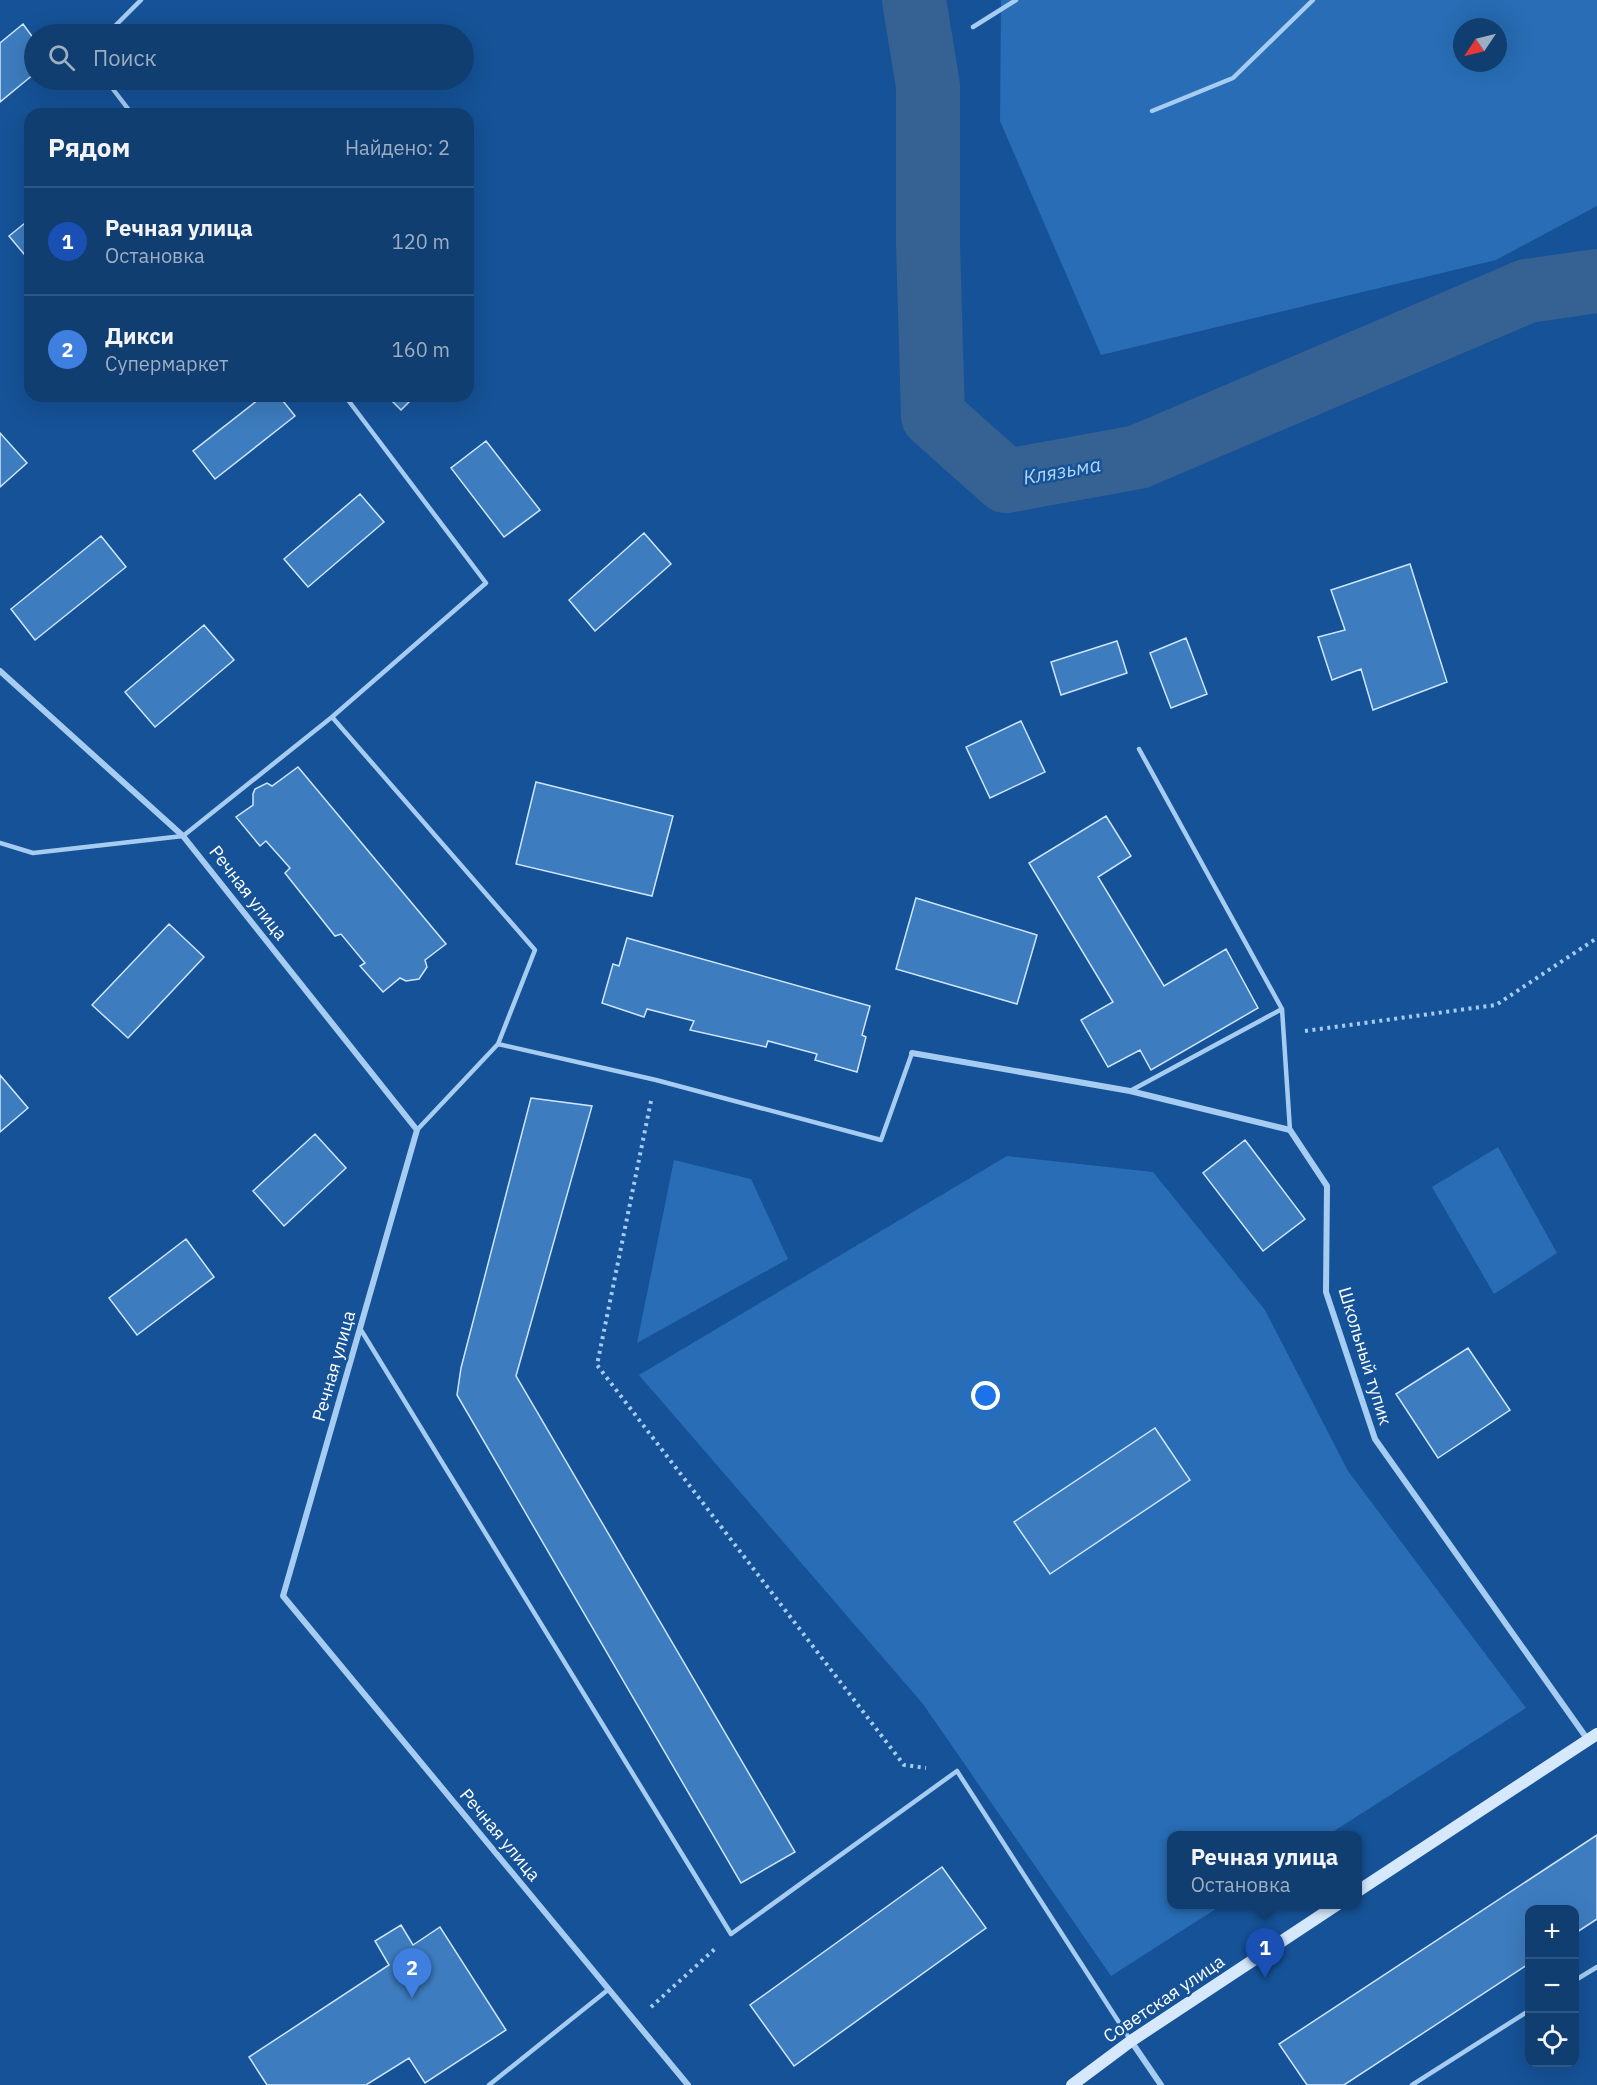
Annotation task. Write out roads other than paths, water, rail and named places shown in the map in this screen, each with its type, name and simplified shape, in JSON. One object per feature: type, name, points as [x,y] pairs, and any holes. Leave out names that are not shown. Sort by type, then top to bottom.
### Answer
[{"type":"main road","points":[[1362,1888],[1593,1737]]},
{"type":"main road","name":"Советская улица","points":[[1072,2085],[1131,2041],[1332,1909]]},
{"type":"street","name":"Речная улица","points":[[0,671],[183,836],[417,1130],[283,1596],[688,2085]]},
{"type":"street","points":[[912,1053],[1130,1091],[1290,1130]]},
{"type":"street","name":"Школьный тупик","points":[[1290,1130],[1327,1186],[1326,1292],[1375,1439],[1593,1737]]},
{"type":"street","points":[[1131,2041],[1161,2085]]},
{"type":"lane","points":[[117,24],[141,0]]},
{"type":"lane","points":[[973,27],[1016,0]]},
{"type":"lane","points":[[1152,111],[1233,78],[1313,0]]},
{"type":"lane","points":[[114,90],[127,108]]},
{"type":"lane","points":[[0,843],[33,853],[183,836],[332,717],[486,584],[350,402]]},
{"type":"lane","points":[[332,717],[535,950],[498,1044],[417,1130]]},
{"type":"lane","points":[[1139,749],[1282,1009],[1290,1130]]},
{"type":"lane","points":[[1130,1091],[1282,1009]]},
{"type":"lane","points":[[498,1044],[656,1080],[880,1140],[912,1053]]},
{"type":"lane","points":[[360,1330],[731,1934],[957,1772],[1131,2041]]},
{"type":"lane","points":[[1579,1978],[1597,1966]]},
{"type":"lane","points":[[489,2085],[609,1989]]},
{"type":"lane","points":[[1412,2085],[1525,2013]]},
{"type":"waterway","name":"Клязьма","points":[[914,0],[928,86],[928,244],[933,416],[1006,481],[1138,457],[1527,291],[1597,281]]},
{"type":"place","name":"Речная улица","points":[[1265,1978]]},
{"type":"place","name":"Дикси","points":[[412,1998]]}]
